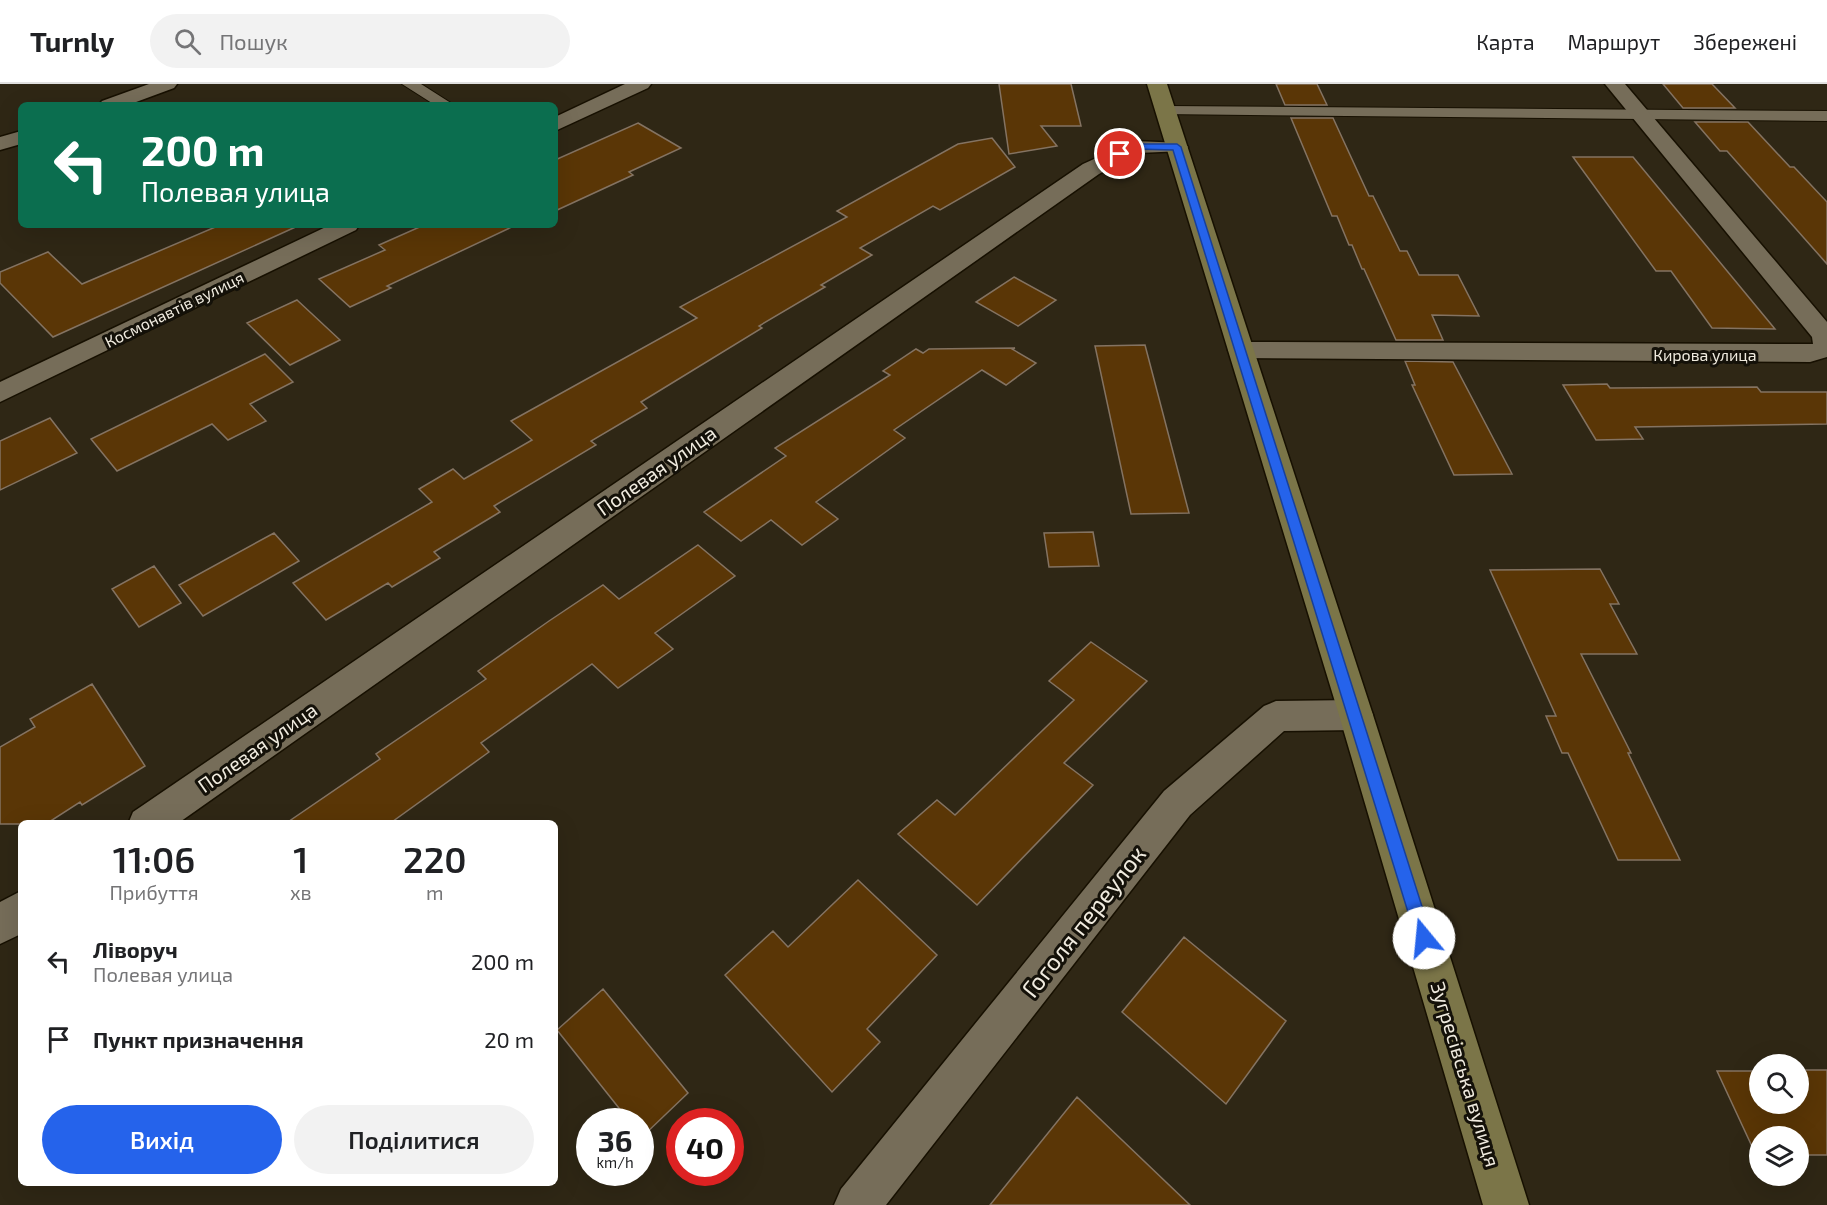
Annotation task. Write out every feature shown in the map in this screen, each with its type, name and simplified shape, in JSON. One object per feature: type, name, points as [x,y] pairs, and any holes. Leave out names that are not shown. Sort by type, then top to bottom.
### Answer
[{"type":"street","points":[[117,102],[167,84]]},
{"type":"street","points":[[558,124],[641,84]]},
{"type":"street","name":"Кирова улица","points":[[1241,350],[1810,354],[1826,349],[1825,336],[1615,84]]},
{"type":"street","name":"Зугресівська вулиця","points":[[1161,97],[1356,715],[1506,1205]]},
{"type":"street","points":[[0,144],[18,137]]},
{"type":"street","name":"Полевая улица","points":[[152,820],[1091,169],[1134,147],[1177,147]]},
{"type":"street","name":"Космонавтів вулиця","points":[[0,393],[342,228]]},
{"type":"street","name":"Гоголя переулок","points":[[857,1205],[1177,803],[1276,716],[1356,715]]},
{"type":"street","points":[[0,925],[18,912]]},
{"type":"lane","points":[[410,84],[441,102]]},
{"type":"lane","points":[[1161,97],[1639,113],[1827,116]]},
{"type":"building","points":[[999,84],[1071,84],[1081,126],[1041,126],[1057,146],[1009,154]]},
{"type":"building","points":[[1276,84],[1317,84],[1327,105],[1285,105]]},
{"type":"building","points":[[1663,84],[1712,84],[1735,108],[1683,108]]},
{"type":"building","points":[[1291,118],[1333,118],[1369,196],[1373,196],[1400,251],[1407,251],[1419,275],[1458,275],[1479,316],[1432,315],[1443,340],[1396,340],[1352,245],[1349,245],[1337,216],[1332,216]]},
{"type":"building","points":[[1695,122],[1748,122],[1827,202],[1827,264],[1727,151],[1720,151]]},
{"type":"building","points":[[638,123],[681,148],[629,172],[633,175],[558,210],[558,159]]},
{"type":"building","points":[[992,138],[1015,167],[940,210],[933,206],[860,248],[872,255],[821,285],[825,287],[759,326],[762,328],[641,402],[647,408],[591,441],[596,445],[494,506],[500,512],[434,552],[440,558],[392,587],[388,583],[326,620],[293,583],[432,502],[419,489],[453,469],[464,479],[532,440],[511,421],[697,318],[680,307],[847,217],[837,211],[958,144]]},
{"type":"building","points":[[1573,157],[1633,157],[1775,329],[1712,328],[1671,271],[1656,271]]},
{"type":"building","points":[[213,228],[293,228],[53,337],[0,283],[0,272],[48,252],[82,284]]},
{"type":"building","points":[[417,228],[510,228],[387,286],[391,288],[350,307],[319,279],[385,250],[379,245]]},
{"type":"building","points":[[1014,277],[1056,300],[1018,326],[976,302]]},
{"type":"building","points":[[297,300],[340,340],[290,365],[247,323]]},
{"type":"building","points":[[1145,345],[1189,513],[1131,514],[1095,346]]},
{"type":"building","points":[[1015,348],[1012,349],[1036,363],[1006,385],[982,370],[894,430],[905,438],[816,502],[838,519],[802,545],[771,520],[741,541],[704,512],[786,456],[775,448],[890,375],[883,371],[916,349],[923,353],[929,349]]},
{"type":"building","points":[[265,354],[293,382],[250,404],[266,421],[228,440],[212,424],[117,471],[91,439]]},
{"type":"building","points":[[1405,361],[1453,362],[1512,474],[1454,475],[1412,385],[1415,385]]},
{"type":"building","points":[[1607,384],[1610,388],[1757,387],[1761,392],[1827,392],[1827,424],[1635,427],[1643,439],[1596,440],[1563,385]]},
{"type":"building","points":[[50,418],[77,453],[0,490],[0,441]]},
{"type":"building","points":[[1093,532],[1099,566],[1049,567],[1044,533]]},
{"type":"building","points":[[274,533],[299,561],[203,616],[179,585]]},
{"type":"building","points":[[698,545],[735,576],[655,633],[673,649],[618,688],[592,664],[481,743],[489,752],[395,820],[291,820],[380,759],[376,754],[486,679],[478,671],[549,621],[603,585],[619,599]]},
{"type":"building","points":[[154,566],[181,603],[139,627],[112,589]]},
{"type":"building","points":[[1600,569],[1619,604],[1610,604],[1637,654],[1581,654],[1631,753],[1628,753],[1680,860],[1618,860],[1568,753],[1562,753],[1546,716],[1556,716],[1490,570]]},
{"type":"building","points":[[1091,642],[1147,681],[1064,763],[1093,785],[977,905],[898,834],[937,800],[955,815],[1074,700],[1049,681]]},
{"type":"building","points":[[92,684],[145,766],[82,805],[80,802],[52,820],[18,820],[18,824],[0,824],[0,747],[35,727],[30,719]]},
{"type":"building","points":[[858,880],[937,955],[867,1029],[880,1042],[832,1092],[725,975],[773,931],[788,947]]},
{"type":"building","points":[[1184,937],[1286,1021],[1226,1104],[1122,1012]]},
{"type":"building","points":[[603,989],[688,1093],[672,1108],[666,1108],[666,1114],[654,1126],[654,1108],[619,1108],[558,1031]]},
{"type":"building","points":[[1809,1070],[1827,1070],[1827,1155],[1809,1155],[1809,1126],[1749,1126],[1749,1140],[1717,1071],[1749,1071],[1749,1114],[1809,1114]]},
{"type":"building","points":[[1077,1097],[1190,1205],[990,1205]]},
{"type":"route","points":[[1120,154],[1134,147],[1177,147],[1424,938]]}]
